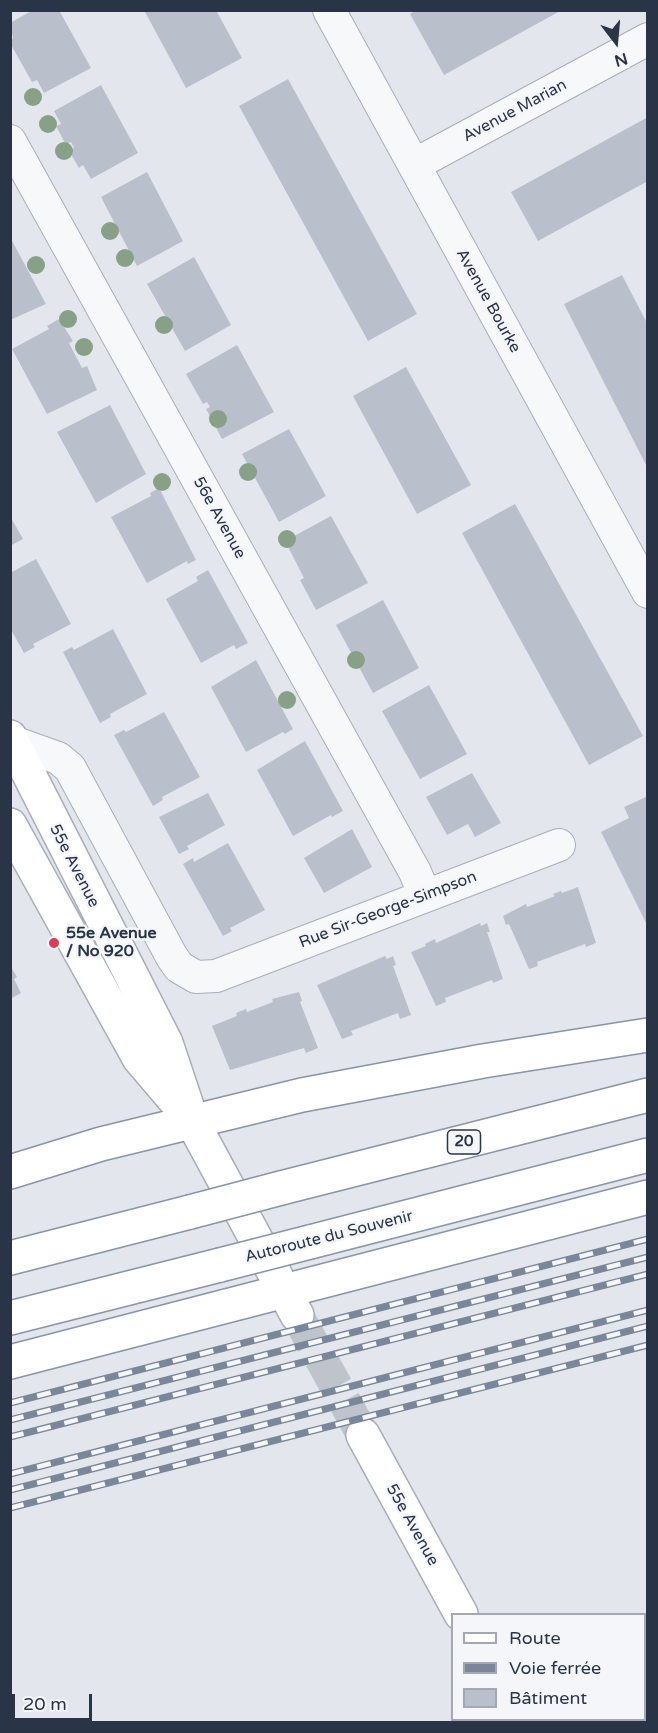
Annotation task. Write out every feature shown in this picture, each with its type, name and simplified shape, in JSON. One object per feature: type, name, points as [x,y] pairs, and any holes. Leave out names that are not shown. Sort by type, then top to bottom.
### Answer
[{"type":"main road","name":"55e Avenue","points":[[12,740],[49,817],[166,1043],[192,1121],[290,1303]]},
{"type":"main road","name":"55e Avenue","points":[[13,830],[139,1058],[192,1121]]},
{"type":"main road","points":[[10,1172],[101,1144],[358,1083],[648,1035]]},
{"type":"main road","name":"20","points":[[10,1258],[648,1095]]},
{"type":"main road","name":"Autoroute du Souvenir","points":[[10,1318],[648,1155]]},
{"type":"main road","points":[[10,1362],[290,1303],[648,1197]]},
{"type":"main road","name":"55e Avenue","points":[[363,1435],[460,1613]]},
{"type":"street","name":"Avenue Bourke","points":[[329,10],[648,592]]},
{"type":"street","name":"Avenue Marian","points":[[414,165],[648,39]]},
{"type":"street","name":"56e Avenue","points":[[10,141],[415,872],[425,896]]},
{"type":"street","name":"55e Avenue","points":[[12,740],[58,758],[70,768],[172,957],[189,974],[206,978],[216,976]]},
{"type":"street","name":"Rue Sir-George-Simpson","points":[[216,976],[560,845]]},
{"type":"lane","points":[[13,830],[49,817]]},
{"type":"building","points":[[33,10],[59,10],[91,68],[44,93],[37,80],[32,82],[10,43],[13,38],[10,23]]},
{"type":"building","points":[[144,10],[216,10],[242,58],[186,88]]},
{"type":"building","points":[[417,10],[562,10],[444,75],[410,14]]},
{"type":"building","points":[[288,79],[417,314],[368,341],[239,106]]},
{"type":"building","points":[[101,85],[138,153],[91,179],[83,165],[79,168],[69,151],[74,148],[71,142],[66,145],[56,126],[61,124],[54,111]]},
{"type":"building","points":[[648,117],[648,181],[538,241],[511,192]]},
{"type":"building","points":[[147,172],[183,241],[137,266],[101,197]]},
{"type":"building","points":[[10,237],[46,304],[10,320]]},
{"type":"building","points":[[194,257],[231,325],[185,351],[147,284]]},
{"type":"building","points":[[622,275],[648,325],[648,469],[564,304]]},
{"type":"building","points":[[59,319],[73,341],[69,343],[82,368],[87,366],[97,390],[47,414],[12,349],[49,329],[47,326]]},
{"type":"building","points":[[237,345],[274,412],[222,439],[206,409],[210,407],[207,402],[203,404],[186,374]]},
{"type":"building","points":[[406,367],[471,485],[417,514],[353,396]]},
{"type":"building","points":[[110,405],[146,474],[96,503],[57,432]]},
{"type":"building","points":[[289,429],[326,496],[279,522],[242,454]]},
{"type":"building","points":[[159,488],[196,560],[188,564],[187,561],[147,583],[111,517],[151,496],[150,493]]},
{"type":"building","points":[[515,504],[643,736],[589,765],[462,533]]},
{"type":"building","points":[[10,516],[23,539],[10,546]]},
{"type":"building","points":[[331,516],[368,583],[316,610],[300,580],[304,578],[285,541]]},
{"type":"building","points":[[36,559],[71,624],[33,644],[35,647],[24,653],[10,628],[10,573]]},
{"type":"building","points":[[208,570],[248,643],[236,649],[234,645],[201,663],[166,599],[198,581],[196,577]]},
{"type":"building","points":[[383,600],[419,668],[373,693],[336,625]]},
{"type":"building","points":[[113,629],[147,694],[110,714],[111,717],[100,723],[63,652],[72,647],[74,650]]},
{"type":"building","points":[[256,660],[293,729],[246,752],[211,687]]},
{"type":"building","points":[[429,685],[467,754],[420,779],[382,711]]},
{"type":"building","points":[[164,712],[200,777],[162,797],[163,800],[153,806],[114,735],[124,730],[126,732]]},
{"type":"building","points":[[305,741],[343,811],[293,836],[257,770]]},
{"type":"building","points":[[472,773],[501,823],[475,837],[468,824],[447,835],[426,797]]},
{"type":"building","points":[[208,793],[225,825],[187,846],[189,849],[179,854],[159,817]]},
{"type":"building","points":[[648,796],[648,927],[601,832],[629,818],[624,807]]},
{"type":"building","points":[[352,829],[372,867],[324,893],[304,858]]},
{"type":"building","points":[[228,843],[265,910],[230,928],[232,931],[223,936],[183,864],[193,858],[194,862]]},
{"type":"building","points":[[578,887],[596,943],[586,947],[585,944],[537,962],[538,966],[529,969],[509,924],[506,925],[503,916],[526,904],[527,907],[555,896],[553,894]]},
{"type":"building","points":[[480,923],[481,926],[487,923],[490,932],[487,932],[503,979],[493,983],[492,980],[445,998],[446,1002],[436,1006],[411,952],[426,946],[425,944],[435,939],[436,943]]},
{"type":"building","points":[[385,956],[387,959],[393,956],[396,965],[393,966],[411,1015],[400,1019],[398,1013],[351,1031],[353,1035],[342,1039],[317,985]]},
{"type":"building","points":[[10,965],[17,977],[14,979],[21,993],[10,999]]},
{"type":"building","points":[[299,992],[302,1001],[300,1002],[318,1048],[306,1053],[304,1048],[230,1070],[212,1026],[237,1016],[236,1013],[246,1009],[247,1012],[273,1002],[272,999]]},
{"type":"tunnel","points":[[297,1315],[363,1435]]},
{"type":"railway","points":[[10,1403],[648,1239]]},
{"type":"railway","points":[[10,1420],[648,1257]]},
{"type":"railway","points":[[10,1437],[648,1274]]},
{"type":"railway","points":[[10,1474],[648,1310]]},
{"type":"railway","points":[[10,1490],[648,1326]]},
{"type":"railway","points":[[10,1508],[648,1345]]},
{"type":"place","name":"55e Avenue / No 920","points":[[54,943]]}]
